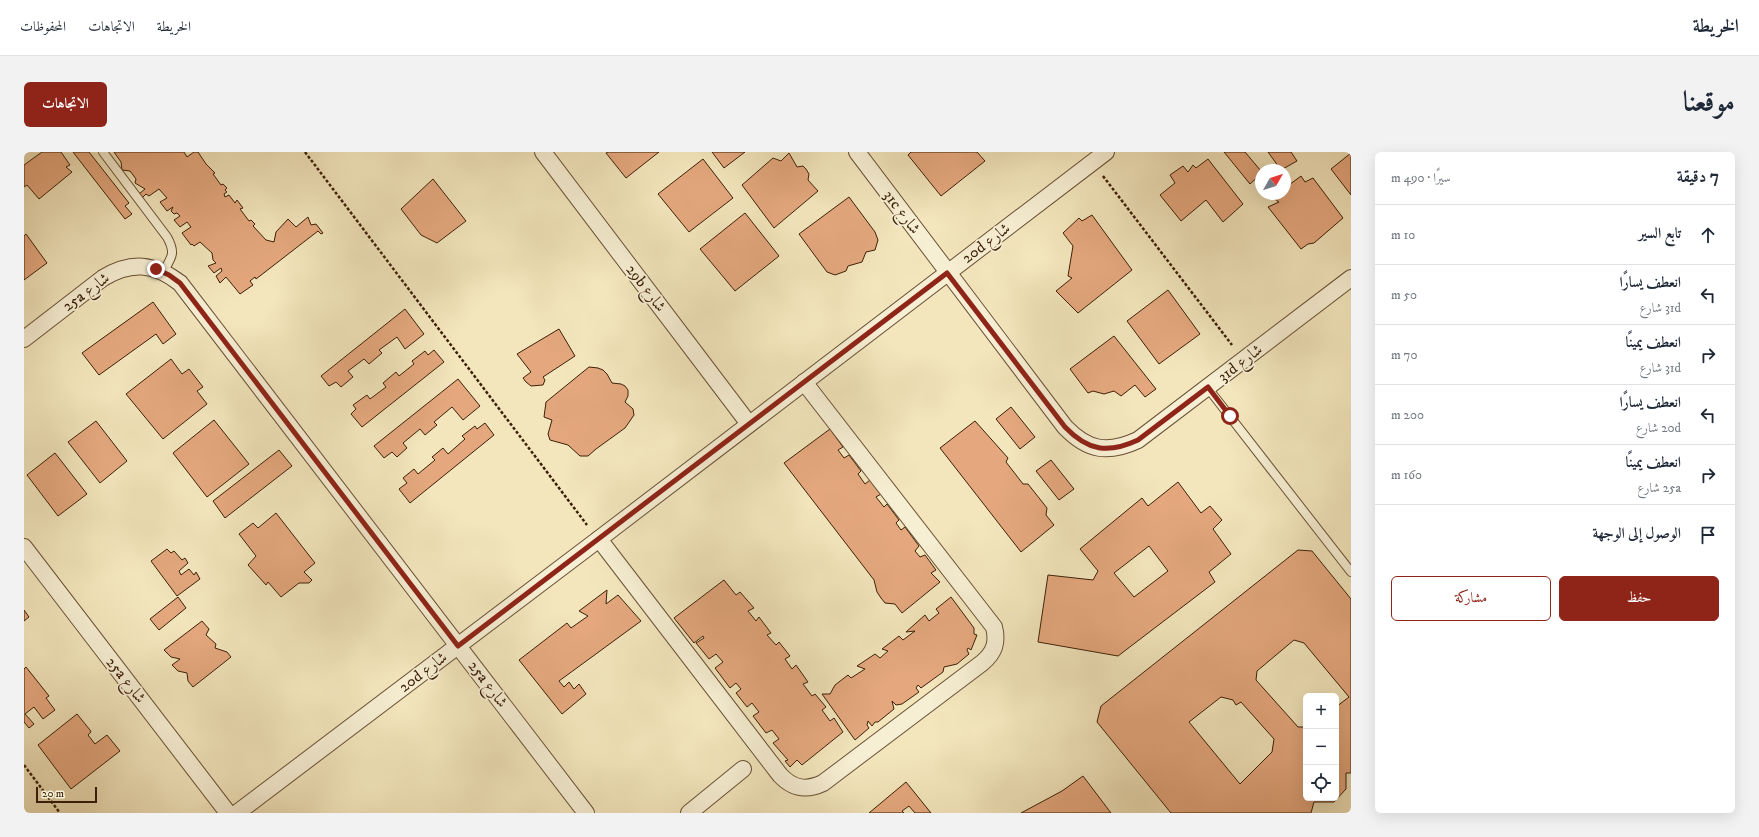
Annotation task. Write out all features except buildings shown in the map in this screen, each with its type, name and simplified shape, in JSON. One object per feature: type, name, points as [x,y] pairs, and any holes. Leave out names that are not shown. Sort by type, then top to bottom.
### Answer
[{"type":"street","name":"29b شارع","points":[[543,152],[749,424]]},
{"type":"street","name":"31c شارع","points":[[857,152],[947,273]]},
{"type":"street","name":"20d شارع","points":[[237,813],[599,540],[1106,152]]},
{"type":"street","name":"25a شارع","points":[[24,339],[103,278],[115,271],[128,267],[142,266],[163,272],[180,283],[586,813]]},
{"type":"street","name":"31d شارع","points":[[947,273],[1065,427],[1075,437],[1086,444],[1099,448],[1112,449],[1125,446],[1138,440],[1351,278]]},
{"type":"street","points":[[599,540],[780,775],[795,787],[814,787],[823,783],[990,657],[995,648],[996,637],[994,627],[804,382]]},
{"type":"street","name":"25a شارع","points":[[24,547],[228,813]]},
{"type":"street","points":[[689,813],[743,769]]},
{"type":"lane","points":[[103,152],[173,247],[172,256],[163,272]]},
{"type":"lane","points":[[1208,387],[1351,572]]},
{"type":"path","points":[[305,152],[599,540]]},
{"type":"path","points":[[1092,162],[1243,360]]},
{"type":"path","points":[[24,765],[60,813]]},
{"type":"route","points":[[156,269],[169,275],[180,283],[458,646],[599,540],[947,273],[1065,427],[1075,437],[1086,444],[1099,448],[1112,449],[1125,446],[1138,440],[1208,387],[1230,416]]}]
